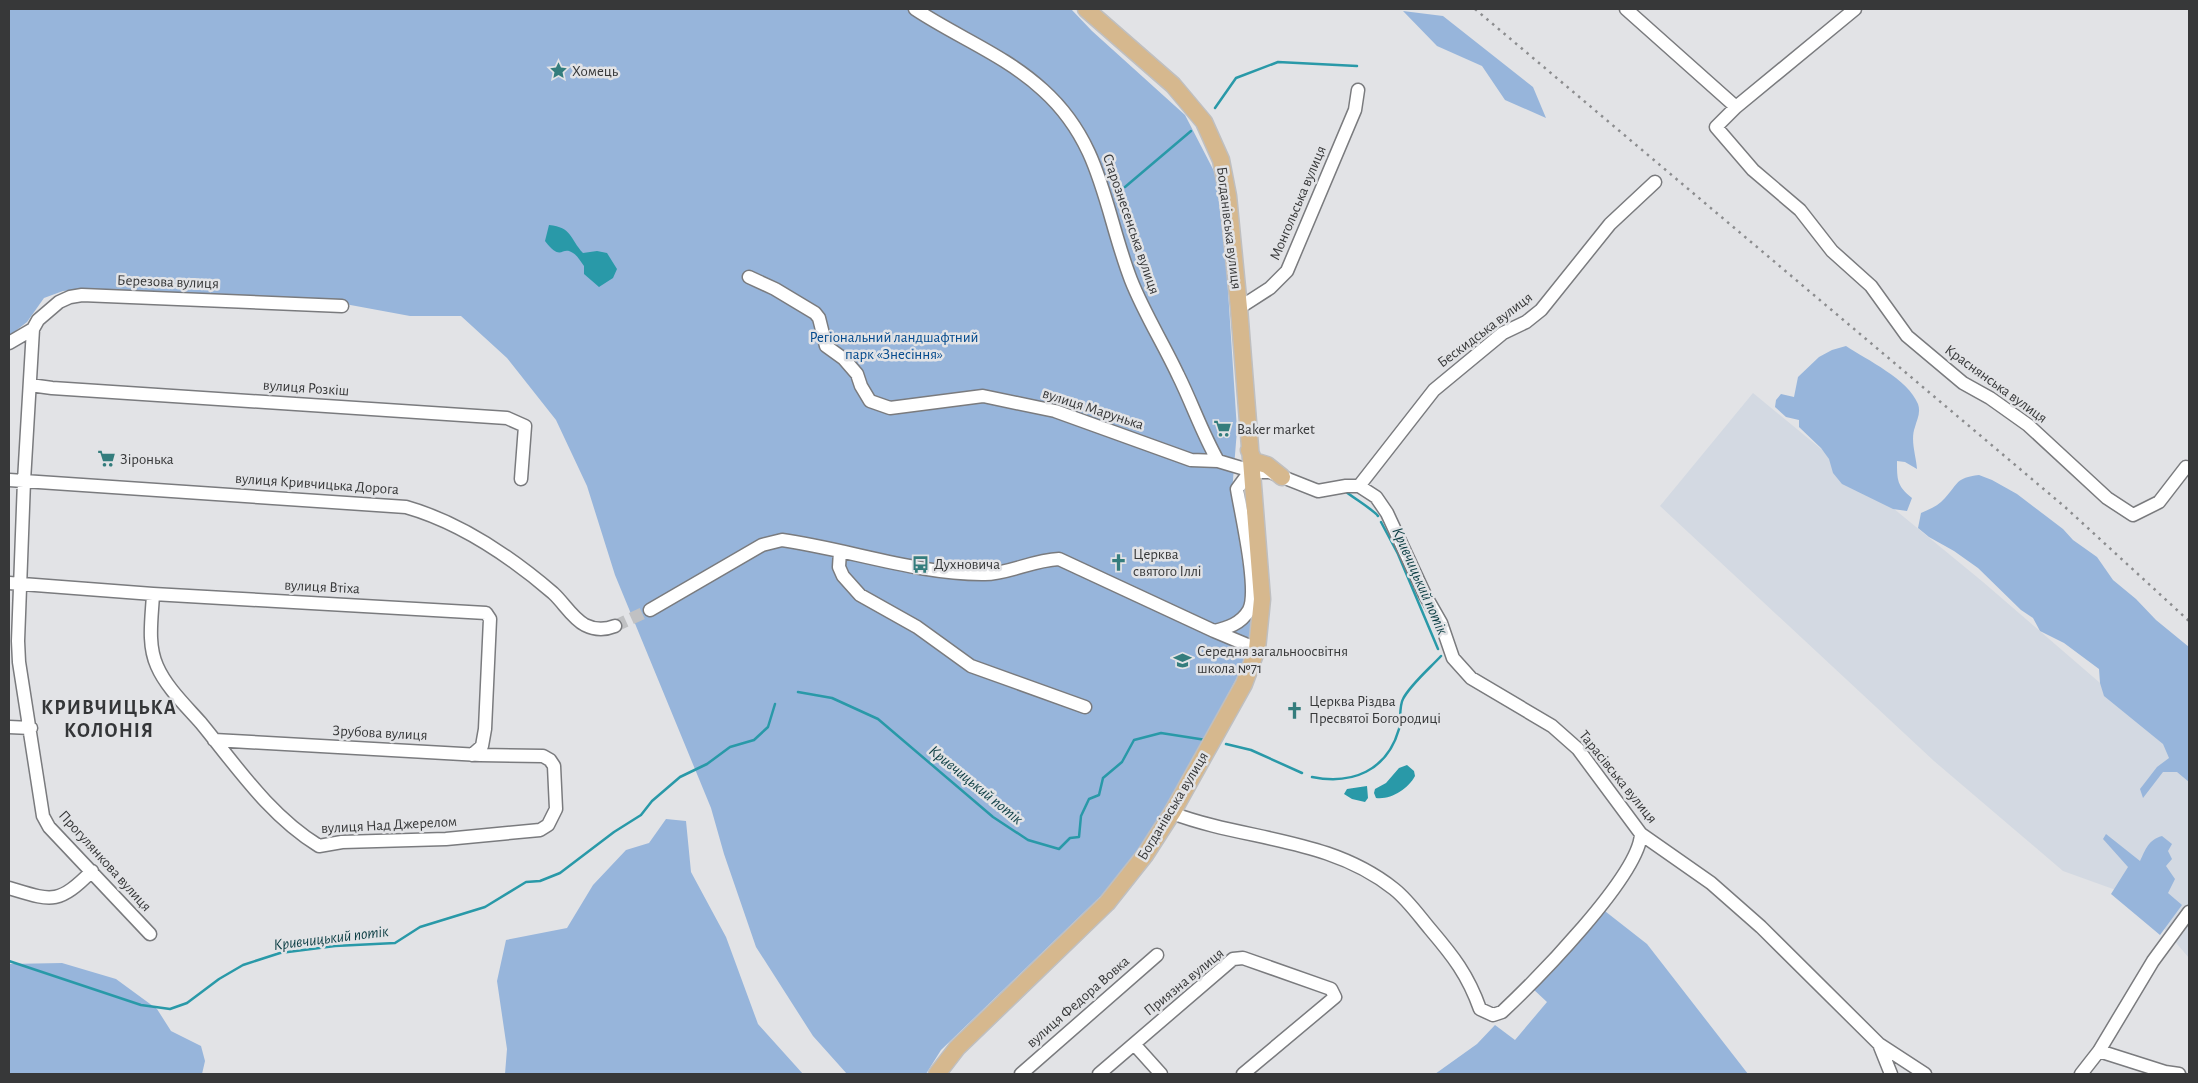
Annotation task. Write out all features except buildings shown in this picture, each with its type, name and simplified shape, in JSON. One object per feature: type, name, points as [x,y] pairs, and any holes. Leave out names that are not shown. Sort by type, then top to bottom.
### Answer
[{"type":"main road","name":"Богданівська вулиця","points":[[937,1074],[957,1048],[1107,903],[1145,855],[1172,814],[1244,684],[1257,649],[1262,600],[1239,308],[1228,196],[1221,160],[1204,122],[1173,85],[1086,9]]},
{"type":"main road","points":[[1249,450],[1254,461],[1267,465],[1282,477]]},
{"type":"main road","points":[[1254,498],[1256,489],[1262,482],[1274,476],[1282,477]]},
{"type":"street","name":"Старознесенська вулиця","points":[[915,9],[982,47],[1024,74],[1043,90],[1080,133],[1105,191],[1132,282],[1148,319],[1178,374],[1218,461]]},
{"type":"street","points":[[1626,9],[1736,107],[1855,9]]},
{"type":"street","name":"Монгольська вулиця","points":[[1239,308],[1270,288],[1287,270],[1354,110],[1358,90]]},
{"type":"street","name":"Краснянська вулиця","points":[[1736,107],[1716,127],[1752,170],[1800,210],[1832,251],[1871,286],[1907,336],[1963,383],[1990,398],[2028,425],[2107,498],[2133,515],[2159,502],[2186,468],[2189,468]]},
{"type":"street","name":"Бескидська вулиця","points":[[1359,486],[1434,390],[1503,333],[1526,322],[1541,310],[1610,224],[1655,182]]},
{"type":"street","name":"вулиця Марунька","points":[[750,277],[775,289],[815,313],[819,318],[826,346],[844,359],[857,374],[861,386],[870,401],[890,408],[984,396],[1056,411],[1191,460],[1218,461]]},
{"type":"street","name":"Березова вулиця","points":[[9,343],[33,329],[38,320],[58,302],[82,295],[342,306]]},
{"type":"street","name":"Прогулянкова вулиця","points":[[33,329],[24,481],[14,583],[19,662],[31,728],[35,772],[43,816],[49,827],[150,934]]},
{"type":"street","name":"вулиця Розкіш","points":[[30,385],[507,418],[525,426],[521,479]]},
{"type":"street","points":[[1218,461],[1251,470],[1270,472],[1318,491],[1346,486],[1359,486]]},
{"type":"street","points":[[1214,631],[1231,627],[1248,611],[1251,604],[1252,582],[1237,489],[1251,470]]},
{"type":"street","name":"вулиця Кривчицька Дорога","points":[[9,480],[406,506],[435,517],[482,542],[554,594],[577,620],[584,625],[600,629],[615,626]]},
{"type":"street","name":"Тарасівська вулиця","points":[[1359,486],[1376,497],[1387,513],[1425,596],[1441,623],[1453,658],[1471,678],[1552,726],[1578,749],[1642,834],[1711,883],[1761,927],[1878,1044],[1925,1074]]},
{"type":"street","points":[[650,610],[762,545],[773,541],[788,541],[950,573],[987,574],[1045,559],[1059,559],[1257,649]]},
{"type":"street","points":[[840,551],[839,567],[843,576],[860,595],[917,627],[971,666],[1085,707]]},
{"type":"street","name":"вулиця Втіха","points":[[14,583],[153,594],[486,613],[490,619],[485,729],[482,746],[472,754]]},
{"type":"street","name":"вулиця Над Джерелом","points":[[153,594],[152,649],[157,667],[174,691],[250,784],[290,826],[319,846],[342,842],[446,839],[540,830],[548,825],[556,808],[554,766],[550,760],[543,756]]},
{"type":"street","points":[[9,727],[31,728]]},
{"type":"street","name":"Зрубова вулиця","points":[[214,740],[543,756]]},
{"type":"street","points":[[1172,814],[1197,822],[1290,842],[1341,859],[1377,877],[1405,900],[1453,956],[1463,969],[1480,1009],[1493,1015],[1502,1012],[1553,962],[1609,895],[1639,849],[1642,834]]},
{"type":"street","points":[[9,888],[52,899],[68,892],[92,871]]},
{"type":"street","points":[[2081,1074],[2099,1051],[2152,961],[2189,912]]},
{"type":"street","name":"вулиця Федора Вовка","points":[[1021,1074],[1157,955]]},
{"type":"street","name":"Приязна вулиця","points":[[1099,1074],[1232,960],[1243,958],[1330,989],[1335,997],[1243,1074]]},
{"type":"street","points":[[1134,1044],[1161,1074]]},
{"type":"street","points":[[1878,1044],[1891,1074]]},
{"type":"street","points":[[2099,1051],[2165,1072],[2179,1074]]},
{"type":"shaded area","points":[[549,225],[562,228],[570,234],[583,253],[597,251],[607,253],[617,269],[613,278],[599,287],[584,274],[584,266],[574,254],[569,251],[558,252],[551,248],[545,241]]},
{"type":"shaded area","points":[[1753,393],[1983,582],[2143,720],[2189,764],[2189,958],[2138,898],[2063,871],[1934,761],[1660,506]]},
{"type":"shaded area","points":[[1407,765],[1414,771],[1415,776],[1412,781],[1398,793],[1376,798],[1375,789],[1386,783],[1399,768]]},
{"type":"shaded area","points":[[1367,786],[1368,798],[1365,802],[1352,799],[1344,794],[1347,789]]},
{"type":"green space","name":"Регіональний ландшафтний парк «Знесіння»","points":[[9,9],[1071,9],[1092,31],[1185,115],[1216,175],[1227,275],[1237,430],[1232,492],[1252,625],[1241,670],[1159,823],[1103,894],[941,1050],[926,1074],[847,1074],[813,1036],[756,947],[724,854],[711,808],[615,575],[587,486],[556,420],[507,358],[461,316],[410,316],[345,304],[87,289],[63,291],[44,298],[27,322],[9,336]]},
{"type":"green space","points":[[1403,11],[1443,16],[1533,87],[1546,118],[1505,100],[1482,66],[1437,46]]},
{"type":"green space","points":[[1846,346],[1896,378],[1913,395],[1918,404],[1919,413],[1913,437],[1917,469],[1905,462],[1897,461],[1899,482],[1903,490],[1912,498],[1907,511],[1893,509],[1842,484],[1833,473],[1829,459],[1821,448],[1799,427],[1799,420],[1786,417],[1775,407],[1776,400],[1781,394],[1794,397],[1798,377],[1819,357],[1832,350]]},
{"type":"green space","points":[[1979,475],[2017,494],[2063,529],[2073,540],[2097,557],[2113,580],[2136,599],[2156,620],[2189,647],[2189,782],[2177,772],[2163,772],[2143,798],[2140,789],[2157,767],[2169,758],[2163,744],[2104,696],[2100,683],[2099,669],[2064,643],[2040,631],[2033,618],[2021,610],[1978,568],[1918,528],[1921,513],[1940,503],[1961,480]]},
{"type":"green space","points":[[666,819],[686,821],[691,872],[726,937],[758,1024],[803,1074],[505,1074],[507,1049],[497,981],[506,940],[567,928],[593,885],[626,850],[649,843]]},
{"type":"green space","points":[[2106,834],[2140,861],[2148,846],[2157,838],[2162,836],[2172,844],[2168,851],[2172,859],[2166,866],[2175,879],[2168,893],[2182,905],[2160,935],[2111,894],[2128,867],[2103,839]]},
{"type":"green space","points":[[1601,908],[1647,944],[1748,1074],[1435,1074],[1477,1044],[1495,1025],[1515,1040],[1547,1002],[1532,988]]},
{"type":"green space","points":[[62,963],[116,979],[157,1009],[171,1031],[201,1046],[205,1061],[202,1074],[9,1074],[9,964]]},
{"type":"waterway","points":[[1215,108],[1236,78],[1278,62],[1357,66]]},
{"type":"waterway","points":[[1125,187],[1191,131]]},
{"type":"waterway","name":"Кривчицький потік","points":[[1345,491],[1378,516]]},
{"type":"waterway","name":"Кривчицький потік","points":[[1381,522],[1398,554],[1438,649]]},
{"type":"waterway","name":"Кривчицький потік","points":[[1312,777],[1341,779],[1366,772],[1377,765],[1386,755],[1399,729],[1403,699],[1415,682],[1441,656]]},
{"type":"waterway","name":"Кривчицький потік","points":[[798,692],[832,698],[878,719],[993,817],[1028,840],[1059,849],[1070,838],[1079,837],[1081,816],[1089,799],[1099,795],[1103,778],[1122,762],[1134,740],[1161,733],[1206,740]]},
{"type":"waterway","name":"Кривчицький потік","points":[[9,961],[141,1005],[170,1009],[187,1003],[219,979],[243,965],[280,953],[335,946],[395,943],[420,927],[485,907],[526,882],[540,881],[560,873],[614,832],[641,815],[652,801],[680,777],[707,764],[730,747],[754,740],[768,727],[775,704]]},
{"type":"waterway","name":"Кривчицький потік","points":[[1226,744],[1251,750],[1302,773]]},
{"type":"tunnel","points":[[615,626],[650,610]]},
{"type":"railway","points":[[1475,9],[2065,507],[2189,621]]},
{"type":"place","name":"Хомець","points":[[558,71]]},
{"type":"place","name":"Baker market","points":[[1223,429]]},
{"type":"place","name":"Зіронька","points":[[106,459]]},
{"type":"place","name":"Церква святого Іллі","points":[[1119,563]]},
{"type":"place","name":"Духновича","points":[[920,564]]},
{"type":"place","name":"Середня загальноосвітня школа №71","points":[[1183,660]]},
{"type":"place","name":"Церква Різдва Пресвятої Богородиці","points":[[1295,710]]},
{"type":"district","name":"КРИВЧИЦЬКА КОЛОНІЯ","points":[[109,720]]}]
